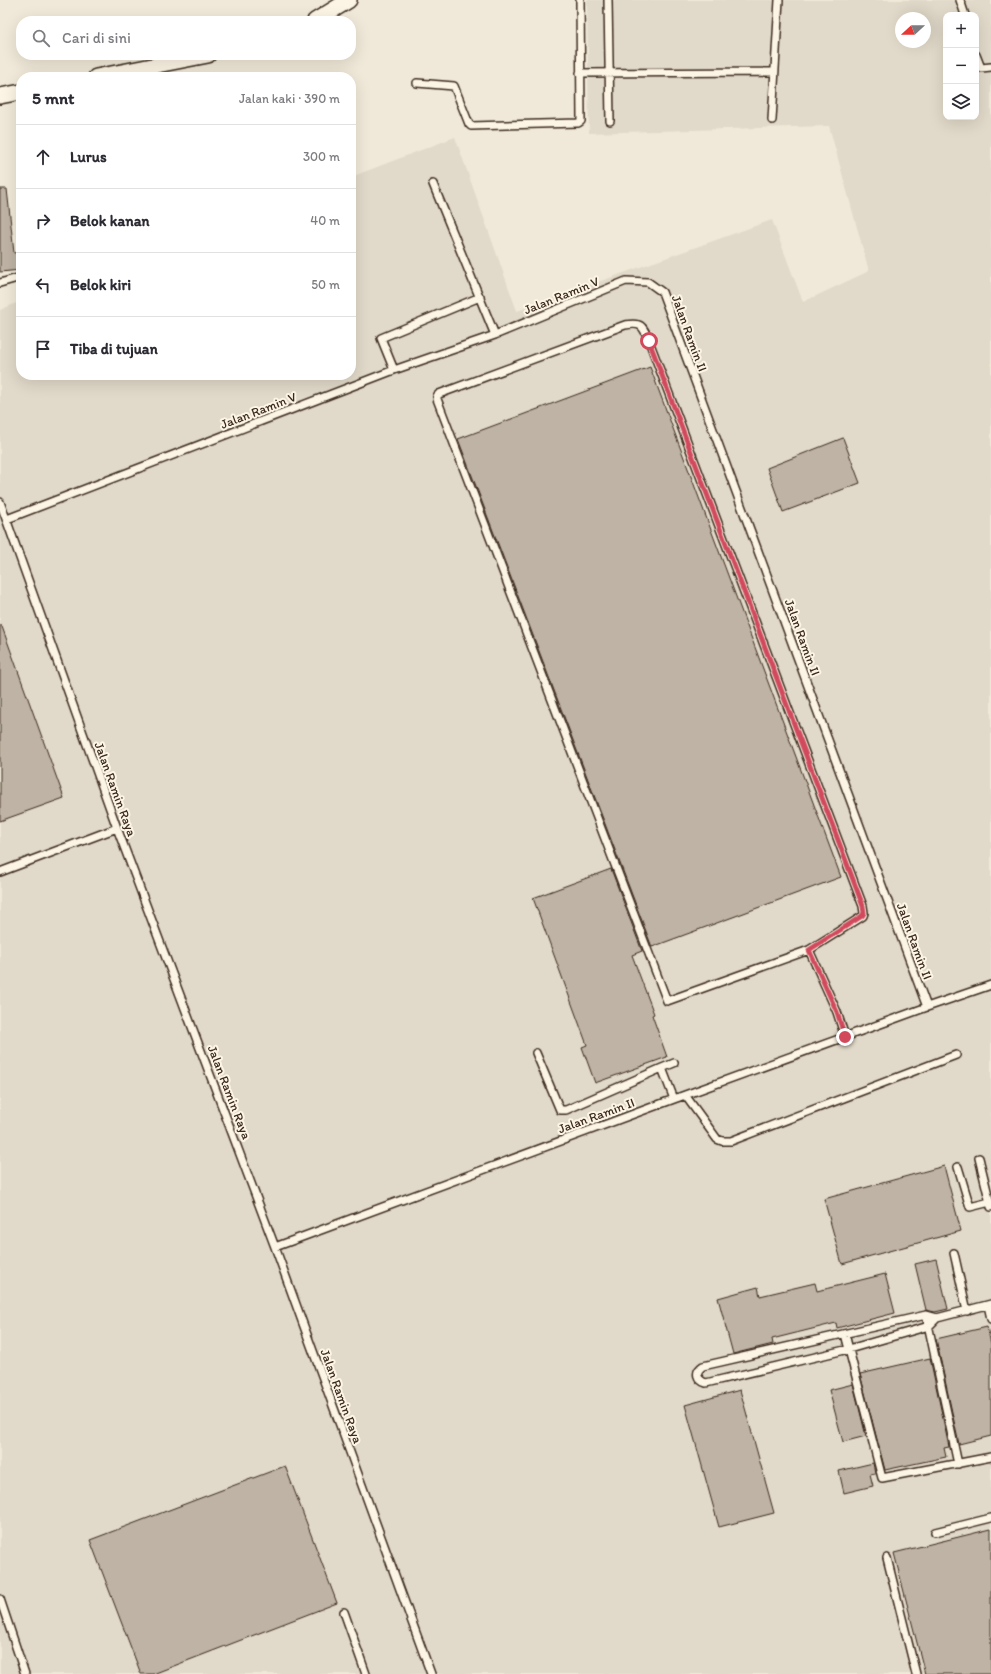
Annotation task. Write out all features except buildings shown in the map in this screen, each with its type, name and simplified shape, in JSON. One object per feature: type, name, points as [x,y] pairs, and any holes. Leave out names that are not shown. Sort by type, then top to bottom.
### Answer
[{"type":"street","points":[[324,16],[349,0]]},
{"type":"street","points":[[121,72],[183,60]]},
{"type":"street","points":[[0,96],[16,93]]},
{"type":"lane","points":[[417,83],[454,86],[471,126],[577,123],[581,121],[580,0]]},
{"type":"lane","points":[[608,0],[610,121]]},
{"type":"lane","points":[[772,120],[779,0]]},
{"type":"lane","points":[[960,0],[964,12]]},
{"type":"lane","points":[[979,63],[981,68],[991,67]]},
{"type":"lane","points":[[580,73],[774,72]]},
{"type":"lane","points":[[433,184],[495,335]]},
{"type":"lane","points":[[0,283],[16,278]]},
{"type":"lane","name":"Jalan Ramin V","points":[[7,519],[394,370],[495,335],[626,282],[648,282]]},
{"type":"lane","name":"Jalan Ramin II","points":[[648,282],[662,292],[927,1006]]},
{"type":"lane","points":[[394,370],[381,338],[480,297]]},
{"type":"lane","points":[[636,324],[643,327],[863,906],[864,913],[862,916],[809,950],[667,1001],[436,400],[439,394],[625,325],[636,324]]},
{"type":"lane","points":[[0,502],[7,519]]},
{"type":"lane","name":"Jalan Ramin Raya","points":[[7,519],[117,828],[275,1246],[431,1674]]},
{"type":"lane","points":[[0,872],[117,828]]},
{"type":"lane","points":[[809,950],[837,1012],[845,1037]]},
{"type":"lane","name":"Jalan Ramin II","points":[[275,1246],[927,1006],[991,985]]},
{"type":"lane","points":[[536,1053],[558,1108],[562,1110],[674,1063]]},
{"type":"lane","points":[[685,1095],[717,1139],[722,1141],[731,1141],[956,1055]]},
{"type":"lane","points":[[662,1068],[674,1099]]},
{"type":"lane","points":[[958,1167],[970,1207],[990,1204],[979,1158]]},
{"type":"lane","points":[[954,1253],[967,1311]]},
{"type":"lane","points":[[937,1318],[929,1326],[849,1349],[706,1383],[701,1382],[698,1378],[697,1372],[703,1366],[926,1315],[937,1318],[989,1305],[991,1319]]},
{"type":"lane","points":[[926,1315],[958,1464]]},
{"type":"lane","points":[[845,1334],[882,1478],[958,1464],[991,1456]]},
{"type":"lane","points":[[935,1532],[991,1518]]},
{"type":"lane","points":[[887,1558],[916,1674]]},
{"type":"lane","points":[[0,1599],[25,1674]]},
{"type":"lane","points":[[344,1612],[366,1674]]},
{"type":"shaded area","points":[[587,0],[991,0],[991,1674],[0,1674],[0,310],[16,303],[16,380],[356,380],[356,175],[455,137],[517,311],[772,220],[803,302],[869,271],[829,126],[589,133]]},
{"type":"route","points":[[649,341],[863,906],[864,913],[860,918],[809,950],[837,1012],[845,1037]]}]
